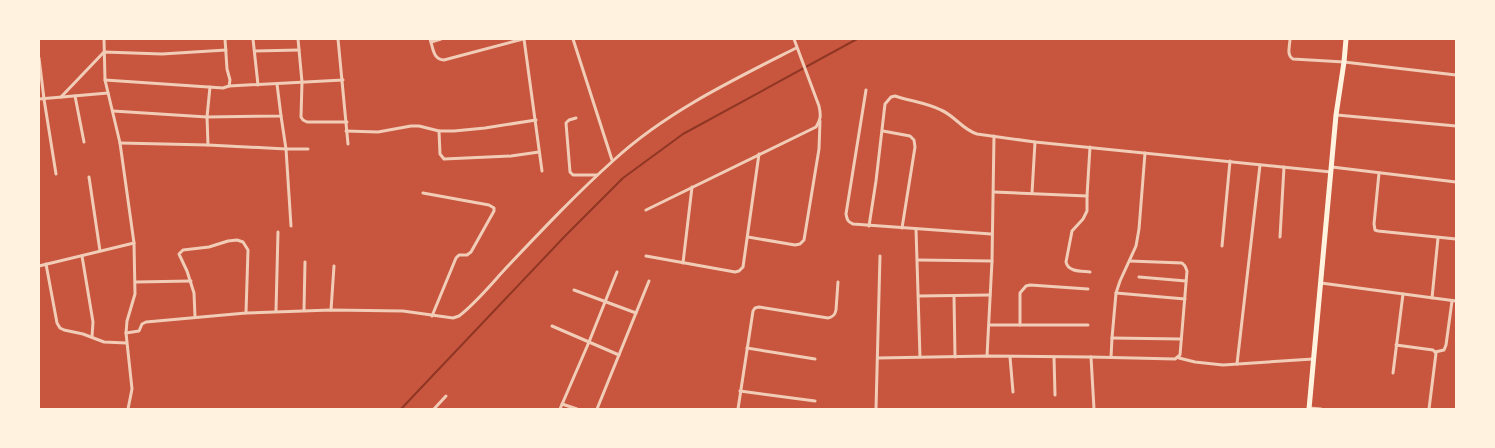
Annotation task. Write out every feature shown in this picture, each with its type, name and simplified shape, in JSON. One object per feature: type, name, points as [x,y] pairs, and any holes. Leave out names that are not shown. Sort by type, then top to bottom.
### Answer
[{"type":"main road","points":[[1309,408],[1336,114],[1346,39]]},
{"type":"street","points":[[104,39],[105,80],[120,143],[134,243],[135,294],[126,333],[132,389],[128,409]]},
{"type":"street","points":[[225,39],[227,69],[230,80],[228,86]]},
{"type":"street","points":[[253,39],[258,85]]},
{"type":"street","points":[[298,39],[302,82],[301,117],[307,122],[347,122]]},
{"type":"street","points":[[338,39],[348,144]]},
{"type":"street","points":[[441,39],[431,40],[436,57],[439,60],[524,39],[542,171]]},
{"type":"street","points":[[573,39],[612,160]]},
{"type":"street","points":[[748,237],[795,245],[800,244],[804,240],[819,149],[821,115],[794,39]]},
{"type":"street","points":[[1290,39],[1289,54],[1293,59],[1344,62],[1456,75]]},
{"type":"street","points":[[126,333],[138,330],[146,322],[276,311],[403,311],[453,318],[459,316],[612,160],[640,136],[662,121],[796,48]]},
{"type":"street","points":[[61,97],[104,52],[146,54],[226,50]]},
{"type":"street","points":[[255,51],[299,50]]},
{"type":"street","points":[[39,58],[56,174]]},
{"type":"street","points":[[105,80],[223,88],[228,86],[343,80]]},
{"type":"street","points":[[278,84],[286,149],[290,226]]},
{"type":"street","points":[[208,145],[207,117],[210,87]]},
{"type":"street","points":[[866,90],[846,214],[849,222],[869,226],[992,234]]},
{"type":"street","points":[[39,99],[108,93]]},
{"type":"street","points":[[75,96],[84,142]]},
{"type":"street","points":[[869,226],[885,104],[891,97],[895,96],[941,109],[970,132],[994,136],[1035,142],[1284,167],[1379,173],[1456,182]]},
{"type":"street","points":[[113,111],[207,117],[281,116]]},
{"type":"street","points":[[1336,114],[1456,126]]},
{"type":"street","points":[[576,118],[568,120],[566,124],[570,172],[573,175],[598,175]]},
{"type":"street","points":[[346,131],[378,132],[411,126],[427,127],[439,131],[485,128],[536,120]]},
{"type":"street","points":[[646,210],[809,130],[820,121]]},
{"type":"street","points":[[439,131],[440,154],[444,159],[511,156],[539,152]]},
{"type":"street","points":[[882,131],[910,136],[914,140],[915,147],[902,228]]},
{"type":"street","points":[[987,356],[992,261],[994,136]]},
{"type":"street","points":[[1032,194],[1035,142]]},
{"type":"street","points":[[120,143],[308,149]]},
{"type":"street","points":[[1090,147],[1086,211],[1083,219],[1072,231],[1066,262],[1070,269],[1090,272]]},
{"type":"street","points":[[646,256],[735,272],[739,271],[743,267],[759,153]]},
{"type":"street","points":[[1111,357],[1116,293],[1136,246],[1140,229],[1145,153]]},
{"type":"street","points":[[1222,246],[1230,161]]},
{"type":"street","points":[[1237,364],[1260,164]]},
{"type":"street","points":[[1280,237],[1284,167]]},
{"type":"street","points":[[1379,173],[1375,230],[1456,239]]},
{"type":"street","points":[[89,177],[100,251]]},
{"type":"street","points":[[683,263],[692,187]]},
{"type":"street","points":[[994,192],[1087,196]]},
{"type":"street","points":[[423,193],[489,205],[494,208],[471,252],[467,255],[459,255],[456,258],[432,316]]},
{"type":"street","points":[[916,229],[920,357]]},
{"type":"street","points":[[276,311],[278,232]]},
{"type":"street","points":[[1432,298],[1438,238]]},
{"type":"street","points":[[195,317],[194,292],[180,257],[181,252],[237,240],[243,242],[248,250],[246,313]]},
{"type":"street","points":[[39,266],[134,243]]},
{"type":"street","points":[[82,256],[93,322],[92,337]]},
{"type":"street","points":[[876,409],[880,256]]},
{"type":"street","points":[[918,260],[992,261]]},
{"type":"street","points":[[1130,261],[1182,263],[1186,266],[1188,271],[1178,358]]},
{"type":"street","points":[[304,310],[306,262]]},
{"type":"street","points":[[46,264],[57,323],[60,328],[110,343],[126,343]]},
{"type":"street","points":[[331,310],[334,266]]},
{"type":"street","points":[[560,409],[617,272]]},
{"type":"street","points":[[1139,277],[1186,281]]},
{"type":"street","points":[[136,282],[191,281]]},
{"type":"street","points":[[597,409],[649,281]]},
{"type":"street","points":[[738,409],[755,308],[759,307],[828,318],[833,317],[836,310],[838,282]]},
{"type":"street","points":[[1321,283],[1454,301],[1444,350],[1434,352],[1396,345]]},
{"type":"street","points":[[1020,325],[1020,293],[1022,288],[1030,285],[1088,289]]},
{"type":"street","points":[[574,290],[636,313]]},
{"type":"street","points":[[1116,293],[1185,299]]},
{"type":"street","points":[[1393,373],[1403,294]]},
{"type":"street","points":[[919,296],[990,295]]},
{"type":"street","points":[[954,296],[955,357]]},
{"type":"street","points":[[989,325],[1088,325]]},
{"type":"street","points":[[552,326],[619,355]]},
{"type":"street","points":[[1112,338],[1181,339]]},
{"type":"street","points":[[747,348],[815,359]]},
{"type":"street","points":[[1429,409],[1436,356],[1434,352]]},
{"type":"street","points":[[878,358],[987,356],[1178,358],[1210,364],[1313,360]]},
{"type":"street","points":[[1010,357],[1013,392]]},
{"type":"street","points":[[1054,357],[1055,395]]},
{"type":"street","points":[[1091,357],[1094,409]]},
{"type":"street","points":[[740,391],[815,401]]},
{"type":"street","points":[[434,409],[446,396]]},
{"type":"street","points":[[562,404],[577,409]]},
{"type":"street","points":[[1309,408],[1321,409]]},
{"type":"waterway","points":[[401,409],[566,235],[623,178],[683,134],[857,39]]}]
